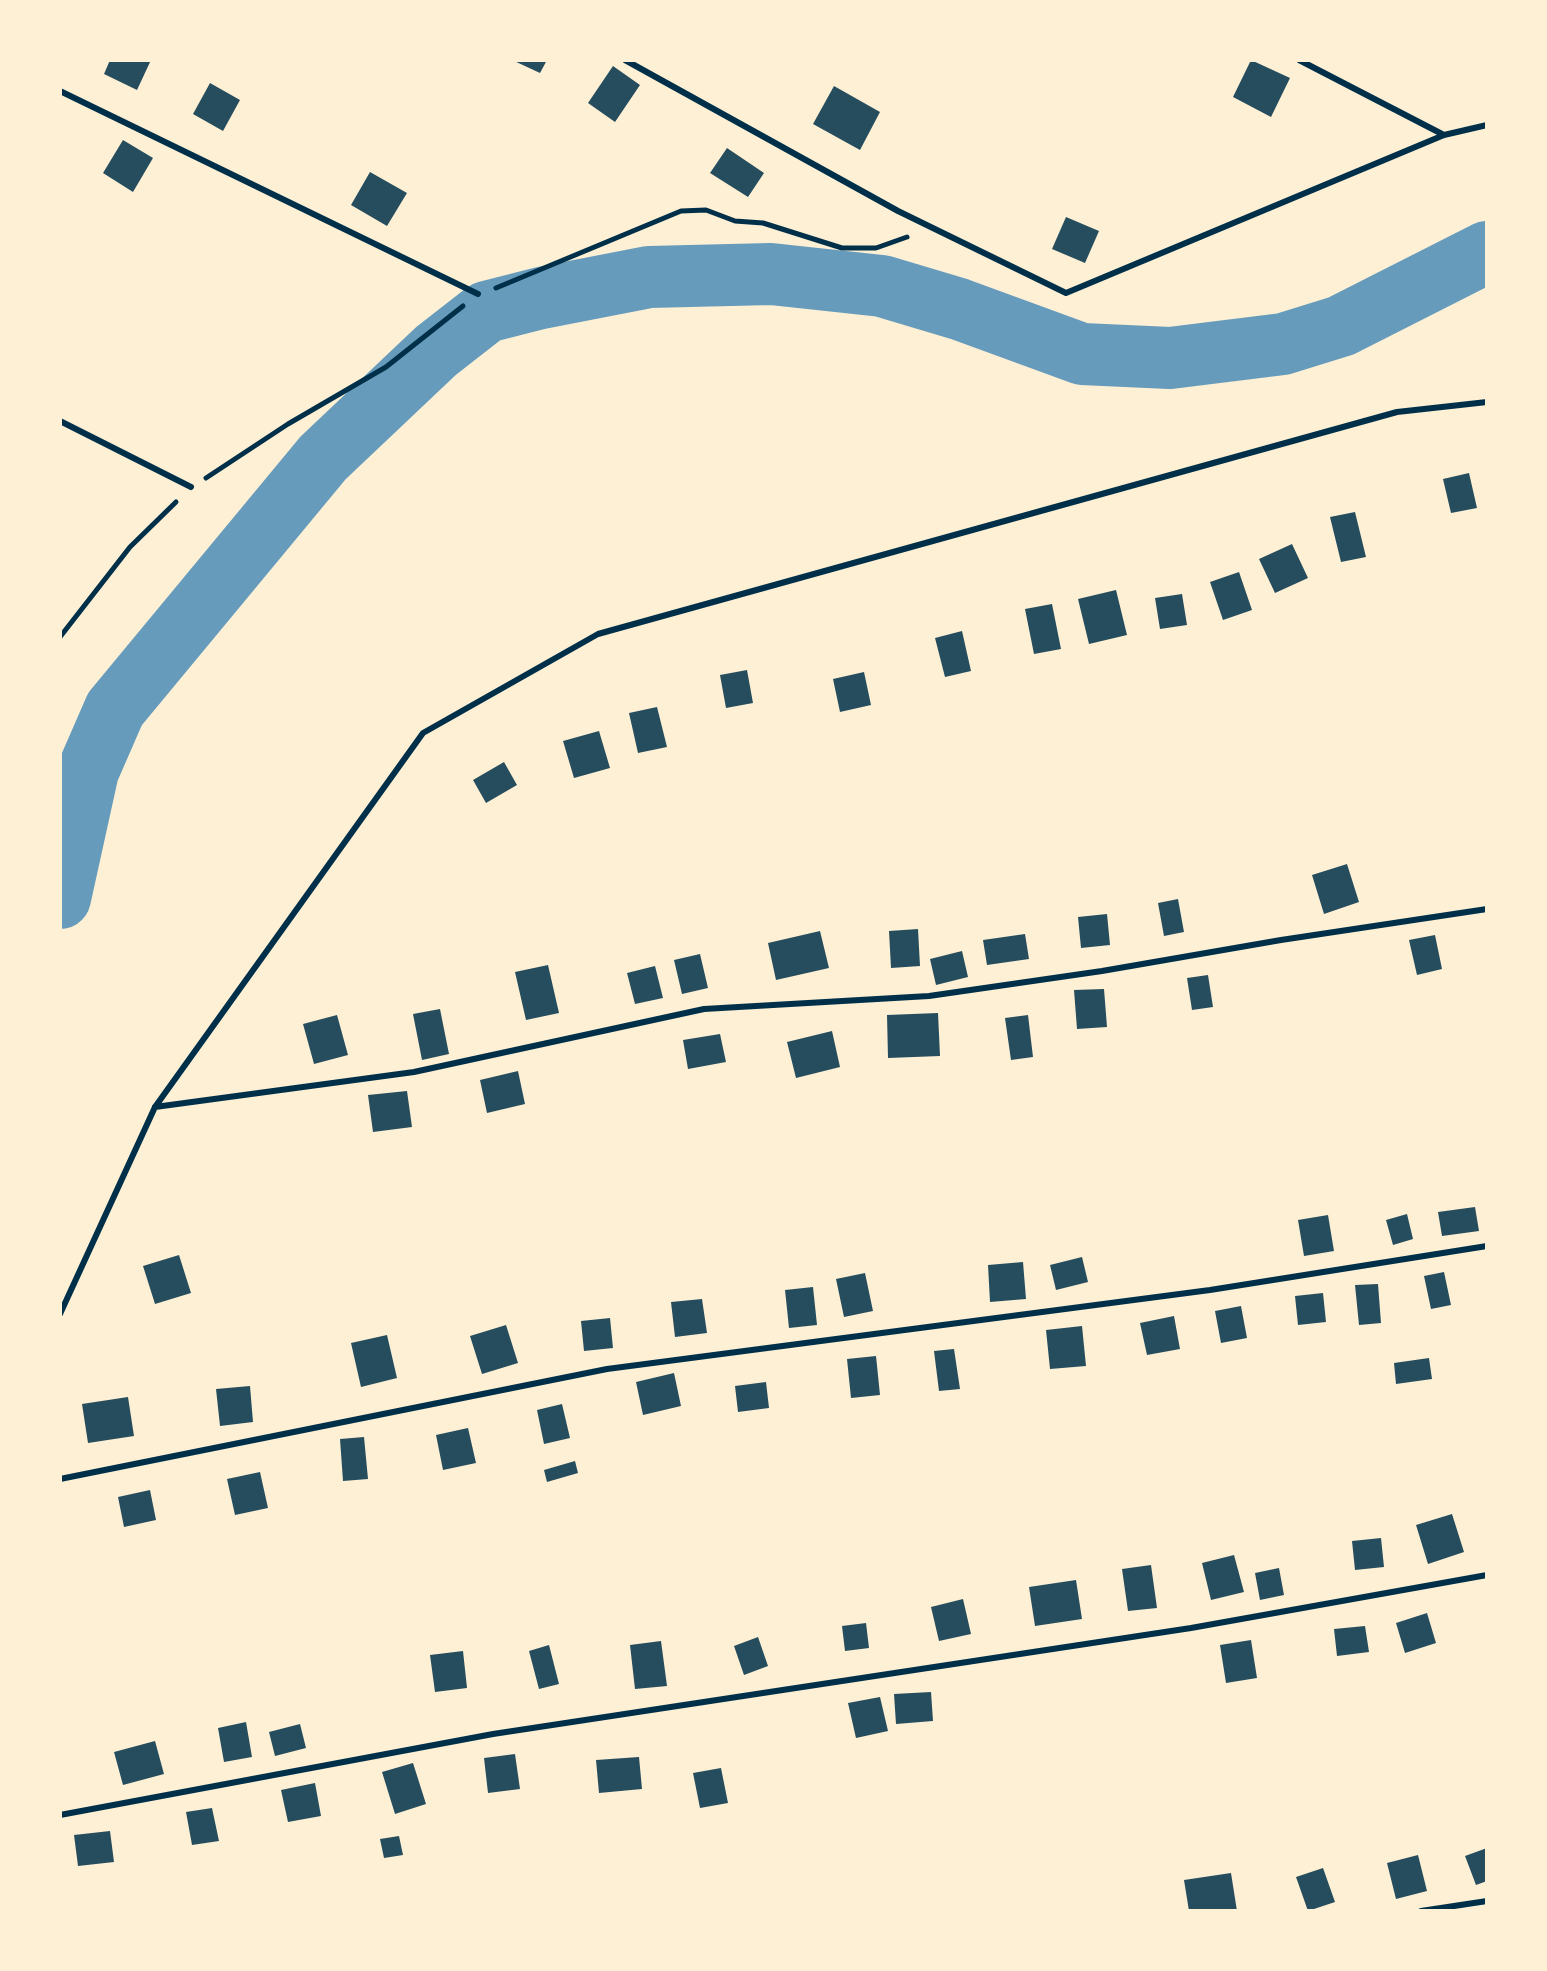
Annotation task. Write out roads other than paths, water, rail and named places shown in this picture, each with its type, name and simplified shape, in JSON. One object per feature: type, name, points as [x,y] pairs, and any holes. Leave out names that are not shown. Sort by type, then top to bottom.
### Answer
[{"type":"lane","points":[[625,60],[934,229],[1066,293],[1444,135],[1487,125]]},
{"type":"lane","points":[[1299,60],[1444,135]]},
{"type":"lane","points":[[60,91],[478,294]]},
{"type":"lane","points":[[60,1314],[155,1107],[423,733],[598,634],[1397,412],[1487,402]]},
{"type":"lane","points":[[60,421],[191,487]]},
{"type":"lane","points":[[155,1107],[414,1072],[704,1009],[929,996],[1487,909]]},
{"type":"lane","points":[[60,1479],[607,1369],[1210,1290],[1487,1246]]},
{"type":"lane","points":[[60,1815],[493,1734],[1191,1628],[1487,1575]]},
{"type":"lane","points":[[1421,1911],[1487,1901]]},
{"type":"waterway","points":[[60,898],[88,771],[115,709],[323,458],[436,351],[486,312],[649,277],[771,274],[882,286],[959,309],[1082,354],[1170,358],[1283,344],[1341,326],[1487,252]]}]
